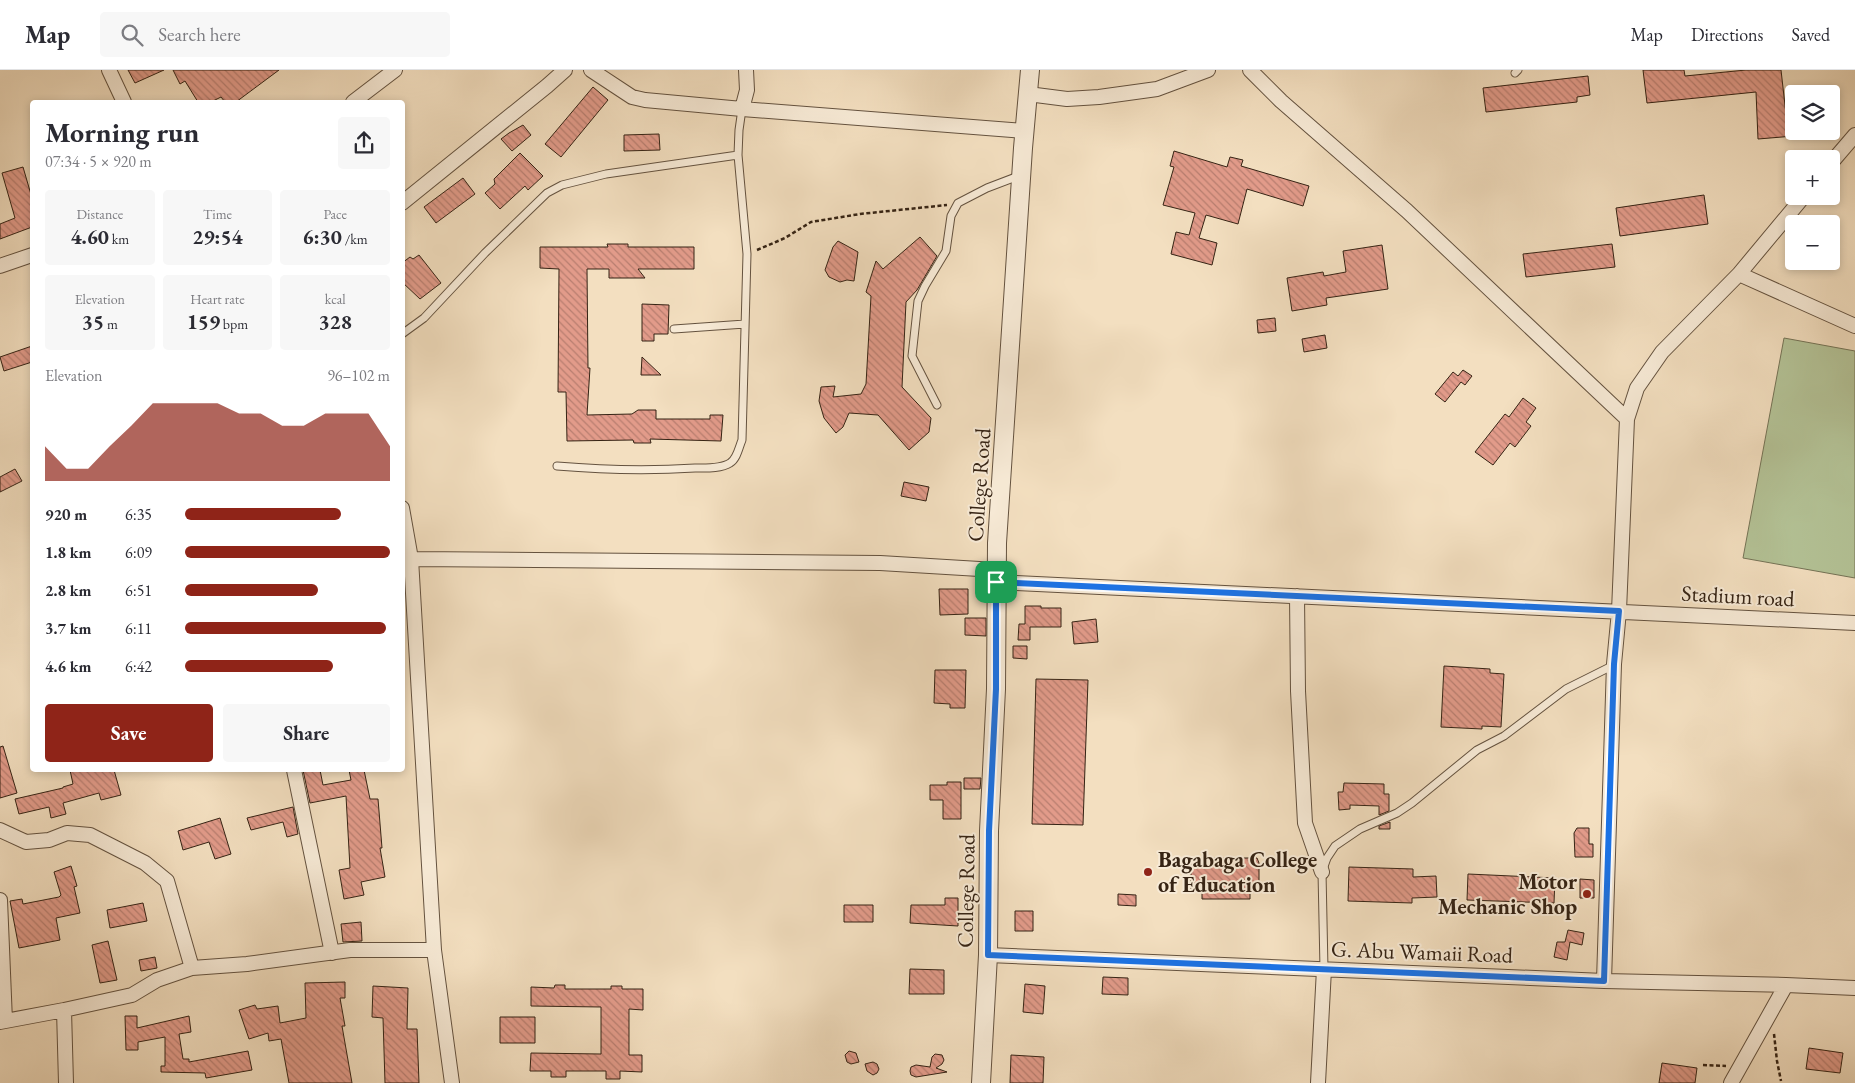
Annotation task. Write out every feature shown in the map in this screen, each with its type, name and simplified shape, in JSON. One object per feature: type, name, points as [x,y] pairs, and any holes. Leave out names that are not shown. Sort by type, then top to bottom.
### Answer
[{"type":"street","points":[[109,70],[123,100]]},
{"type":"street","points":[[356,100],[395,70]]},
{"type":"street","points":[[405,201],[565,70]]},
{"type":"street","points":[[591,70],[632,96],[645,100],[1025,131]]},
{"type":"street","points":[[742,109],[747,90],[746,70]]},
{"type":"street","name":"College Road","points":[[981,1083],[988,955],[989,831],[996,689],[996,576],[1021,174],[1030,70]]},
{"type":"street","points":[[1028,94],[1066,99],[1099,98],[1157,89],[1208,70]]},
{"type":"street","points":[[1250,70],[1281,101],[1407,210],[1626,418]]},
{"type":"street","points":[[1840,152],[1855,135]]},
{"type":"street","points":[[1604,981],[1614,664],[1619,611],[1626,418],[1637,388],[1662,352],[1740,274],[1797,205]]},
{"type":"street","points":[[0,266],[30,256]]},
{"type":"street","points":[[1740,274],[1855,326]]},
{"type":"street","points":[[405,535],[411,559],[409,626],[434,950],[452,1083]]},
{"type":"street","name":"Stadium road","points":[[411,559],[880,563],[996,576],[1297,596],[1855,623]]},
{"type":"street","points":[[1297,596],[1298,691],[1305,823],[1322,872]]},
{"type":"street","points":[[294,772],[332,953]]},
{"type":"street","points":[[0,830],[26,842],[49,840],[66,833],[90,835],[145,863],[167,881],[192,968]]},
{"type":"street","points":[[0,900],[2,1021],[132,995],[157,980],[192,968],[247,964],[332,953],[388,949],[434,950]]},
{"type":"street","name":"G. Abu Wamaii Road","points":[[988,955],[1604,981],[1855,988]]},
{"type":"street","points":[[1318,1083],[1324,969]]},
{"type":"street","points":[[1731,1083],[1786,985]]},
{"type":"street","points":[[64,1010],[66,1083]]},
{"type":"lane","points":[[557,466],[618,471],[715,467],[730,463],[737,455],[742,440],[747,254],[738,155],[738,130],[742,109]]},
{"type":"lane","points":[[405,332],[424,318],[485,252],[547,193],[562,185],[606,174],[738,155]]},
{"type":"lane","points":[[937,405],[912,356],[918,301],[946,251],[951,216],[958,203],[986,188],[1021,174]]},
{"type":"lane","points":[[674,329],[745,324]]},
{"type":"lane","points":[[1324,969],[1322,872],[1327,858],[1335,846],[1360,829],[1397,813],[1477,750],[1504,736],[1566,689],[1614,664]]},
{"type":"path","points":[[747,254],[785,238],[811,222],[860,214],[958,203]]},
{"type":"path","points":[[1772,1011],[1781,1081]]},
{"type":"path","points":[[1702,1064],[1740,1067]]},
{"type":"green space","points":[[1784,338],[1855,351],[1855,578],[1743,558]]},
{"type":"building","points":[[128,70],[164,70],[135,83]]},
{"type":"building","points":[[173,70],[279,70],[239,100],[223,100],[221,97],[215,100],[197,100],[185,81],[180,84]]},
{"type":"building","points":[[1643,70],[1684,70],[1685,76],[1746,70],[1781,70],[1785,105],[1785,137],[1758,139],[1756,92],[1647,103]]},
{"type":"building","points":[[1588,76],[1590,95],[1577,97],[1577,102],[1486,112],[1483,88]]},
{"type":"building","points":[[593,87],[608,100],[561,157],[545,144]]},
{"type":"building","points":[[523,125],[531,135],[512,151],[501,139]]},
{"type":"building","points":[[659,134],[660,150],[624,151],[624,135]]},
{"type":"building","points":[[1174,151],[1227,167],[1230,157],[1243,160],[1241,166],[1309,186],[1303,206],[1247,189],[1238,224],[1206,215],[1199,238],[1217,243],[1212,265],[1171,254],[1176,232],[1189,235],[1195,213],[1163,205],[1174,167],[1170,166]]},
{"type":"building","points":[[520,153],[543,176],[528,190],[525,186],[500,209],[485,193],[495,184],[494,179]]},
{"type":"building","points":[[23,167],[30,191],[30,228],[0,239],[0,224],[15,218],[2,173]]},
{"type":"building","points":[[463,178],[475,194],[436,223],[424,207]]},
{"type":"building","points":[[1704,195],[1708,224],[1620,236],[1616,208]]},
{"type":"building","points":[[920,237],[937,256],[917,290],[906,302],[902,387],[931,418],[929,432],[909,450],[878,415],[849,413],[843,427],[836,433],[824,418],[819,401],[821,387],[835,386],[833,397],[861,394],[866,384],[871,296],[866,292],[876,261],[883,269]]},
{"type":"building","points":[[838,241],[858,252],[854,281],[840,282],[829,277],[825,270],[833,247]]},
{"type":"building","points":[[607,244],[628,244],[628,247],[694,247],[694,269],[638,269],[645,278],[609,278],[609,269],[587,269],[588,368],[590,368],[587,415],[632,414],[638,410],[656,410],[656,419],[710,419],[710,415],[723,415],[721,441],[650,439],[651,443],[634,443],[633,440],[567,441],[566,392],[558,392],[559,269],[540,268],[540,247],[608,247]]},
{"type":"building","points":[[1612,244],[1615,267],[1526,277],[1523,254]]},
{"type":"building","points":[[1382,245],[1388,289],[1326,298],[1327,305],[1292,311],[1287,278],[1323,272],[1324,276],[1346,272],[1343,251]]},
{"type":"building","points":[[419,255],[441,283],[420,299],[405,285],[405,261],[410,257],[413,259]]},
{"type":"building","points":[[642,304],[669,305],[668,334],[654,334],[654,341],[642,341]]},
{"type":"building","points":[[1275,318],[1276,331],[1258,333],[1257,320]]},
{"type":"building","points":[[1325,335],[1327,348],[1304,352],[1302,339]]},
{"type":"building","points":[[30,347],[30,363],[4,371],[0,357]]},
{"type":"building","points":[[642,357],[661,375],[641,375]]},
{"type":"building","points":[[1463,370],[1472,376],[1465,385],[1461,382],[1445,402],[1435,394],[1453,372],[1458,376]]},
{"type":"building","points":[[1523,398],[1536,408],[1526,422],[1531,426],[1515,447],[1510,443],[1493,465],[1475,452],[1505,414],[1509,417]]},
{"type":"building","points":[[15,469],[22,481],[0,492],[0,477]]},
{"type":"building","points":[[904,482],[929,487],[926,501],[901,496]]},
{"type":"building","points":[[939,589],[968,589],[968,614],[940,615]]},
{"type":"building","points":[[1025,606],[1061,608],[1061,627],[1030,627],[1030,640],[1018,640],[1019,624],[1025,624]]},
{"type":"building","points":[[965,618],[986,618],[986,636],[965,635]]},
{"type":"building","points":[[1096,619],[1098,642],[1074,644],[1072,622]]},
{"type":"building","points":[[1013,646],[1027,646],[1027,659],[1013,658]]},
{"type":"building","points":[[1444,666],[1490,669],[1490,673],[1504,674],[1501,727],[1482,726],[1482,729],[1441,727]]},
{"type":"building","points":[[935,670],[966,670],[965,708],[950,708],[950,704],[934,703]]},
{"type":"building","points":[[1036,679],[1088,680],[1083,825],[1032,824]]},
{"type":"building","points":[[3,746],[17,793],[0,798],[0,747]]},
{"type":"building","points":[[70,772],[115,772],[121,795],[101,800],[99,793],[63,803],[66,814],[51,818],[49,807],[19,814],[15,799],[73,784]]},
{"type":"building","points":[[303,772],[320,772],[323,785],[351,780],[349,772],[364,772],[370,799],[378,799],[382,848],[380,848],[385,877],[361,882],[364,895],[344,899],[339,870],[350,868],[346,796],[310,803]]},
{"type":"building","points":[[964,778],[981,778],[980,789],[964,789]]},
{"type":"building","points":[[947,782],[961,782],[961,819],[943,819],[943,800],[930,800],[930,785],[947,785]]},
{"type":"building","points":[[1344,783],[1384,784],[1384,794],[1389,794],[1389,811],[1379,815],[1379,806],[1350,805],[1350,809],[1339,810],[1338,792],[1343,792]]},
{"type":"building","points":[[293,807],[298,834],[287,837],[283,822],[251,830],[247,818]]},
{"type":"building","points":[[220,818],[231,854],[215,859],[209,842],[183,850],[178,831]]},
{"type":"building","points":[[1390,822],[1390,829],[1379,829],[1379,826]]},
{"type":"building","points":[[1577,828],[1589,828],[1589,844],[1593,844],[1593,857],[1575,857],[1574,833]]},
{"type":"building","points":[[1191,858],[1257,858],[1259,863],[1259,892],[1250,892],[1250,899],[1202,899],[1202,891],[1191,891]]},
{"type":"building","points":[[71,866],[77,886],[74,887],[80,913],[56,918],[60,940],[19,948],[10,901],[22,899],[23,904],[59,897],[61,895],[54,872]]},
{"type":"building","points":[[1349,867],[1413,869],[1413,877],[1436,876],[1437,897],[1412,898],[1412,903],[1348,901]]},
{"type":"building","points":[[1468,874],[1555,878],[1554,903],[1467,900]]},
{"type":"building","points":[[1580,879],[1594,880],[1594,898],[1580,898]]},
{"type":"building","points":[[1118,894],[1136,895],[1136,906],[1118,905]]},
{"type":"building","points":[[945,898],[958,898],[958,926],[910,923],[911,905],[945,905]]},
{"type":"building","points":[[143,903],[147,921],[110,928],[107,910]]},
{"type":"building","points":[[844,905],[873,905],[873,922],[844,922]]},
{"type":"building","points":[[1015,911],[1033,911],[1033,931],[1015,931]]},
{"type":"building","points":[[361,922],[362,941],[343,942],[341,924]]},
{"type":"building","points":[[1568,930],[1584,933],[1582,945],[1570,942],[1567,960],[1554,957],[1557,942],[1565,942]]},
{"type":"building","points":[[108,941],[117,980],[100,983],[92,945]]},
{"type":"building","points":[[155,957],[157,968],[141,971],[139,960]]},
{"type":"building","points":[[910,969],[944,970],[944,994],[909,994]]},
{"type":"building","points":[[1103,977],[1128,978],[1128,995],[1102,994]]},
{"type":"building","points":[[345,982],[345,998],[340,998],[345,1026],[342,1026],[352,1083],[289,1083],[281,1039],[269,1041],[268,1033],[249,1039],[239,1010],[255,1005],[257,1009],[278,1006],[280,1023],[306,1018],[305,983]]},
{"type":"building","points":[[1025,984],[1045,986],[1043,1014],[1023,1012]]},
{"type":"building","points":[[555,985],[565,985],[565,989],[611,989],[611,986],[622,986],[622,989],[643,989],[643,1010],[629,1009],[629,1055],[642,1055],[642,1072],[620,1071],[620,1079],[606,1079],[606,1071],[566,1071],[566,1077],[551,1077],[551,1071],[530,1071],[531,1053],[601,1054],[601,1007],[531,1006],[531,987],[554,988]]},
{"type":"building","points":[[373,986],[408,988],[407,1029],[417,1029],[419,1083],[385,1083],[383,1018],[372,1017]]},
{"type":"building","points":[[125,1016],[137,1016],[137,1028],[189,1016],[191,1032],[179,1034],[183,1059],[189,1059],[189,1062],[248,1051],[252,1070],[206,1078],[205,1073],[161,1072],[161,1066],[165,1066],[165,1037],[138,1042],[138,1050],[126,1050]]},
{"type":"building","points":[[500,1017],[535,1017],[535,1043],[500,1043]]},
{"type":"building","points":[[1809,1048],[1843,1053],[1840,1073],[1806,1069]]},
{"type":"building","points":[[849,1051],[856,1053],[859,1062],[851,1064],[847,1062],[845,1055]]},
{"type":"building","points":[[935,1054],[942,1055],[944,1060],[936,1068],[947,1072],[916,1077],[911,1075],[911,1067],[916,1065],[930,1067],[932,1057]]},
{"type":"building","points":[[1011,1055],[1044,1057],[1043,1083],[1010,1083]]},
{"type":"building","points":[[873,1062],[877,1064],[879,1069],[873,1075],[867,1071],[865,1064]]},
{"type":"building","points":[[1662,1063],[1697,1068],[1695,1083],[1659,1083]]},
{"type":"place","name":"Bagabaga College of Education","points":[[1148,872]]},
{"type":"place","name":"Motor Mechanic Shop","points":[[1587,894]]},
{"type":"route","points":[[996,582],[1619,611],[1614,664],[1604,981],[988,955],[989,831],[996,689],[996,582]]}]
